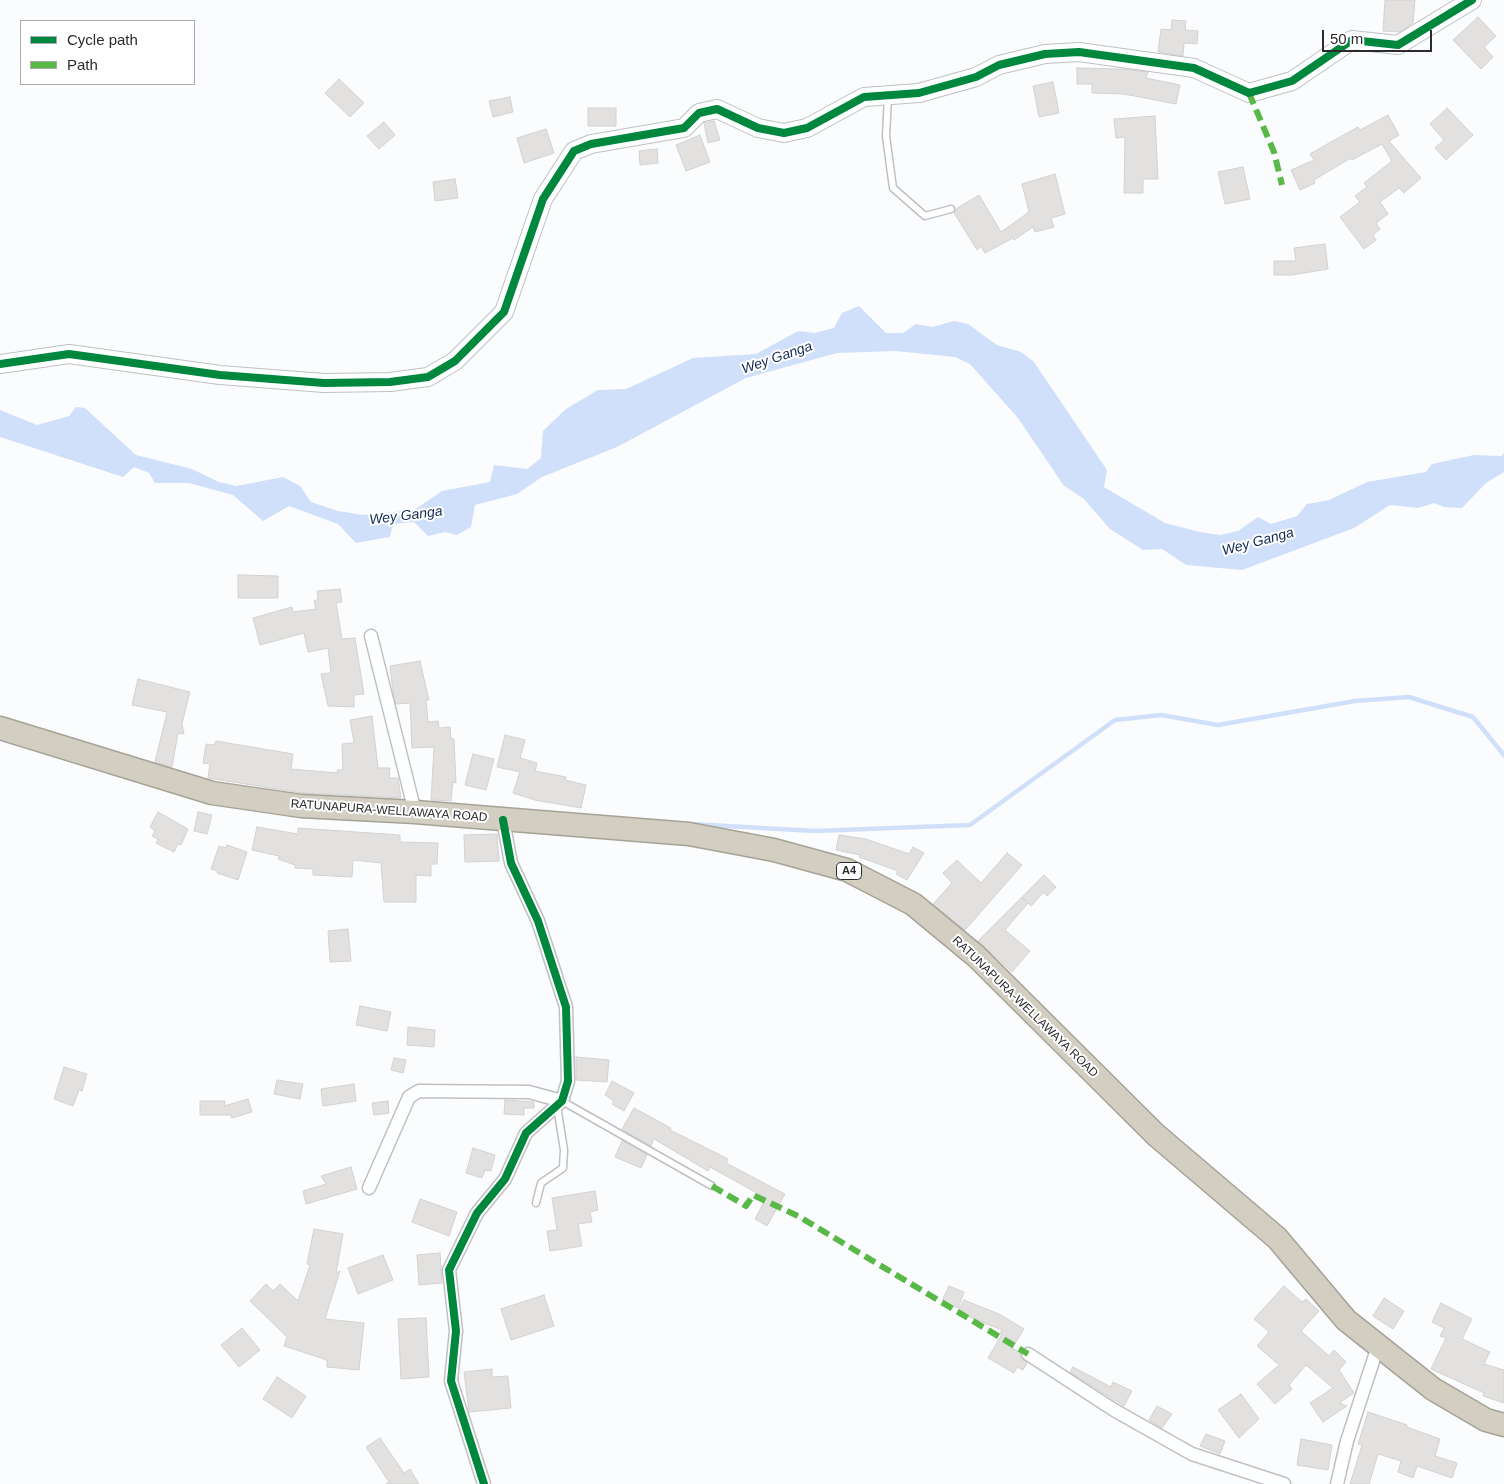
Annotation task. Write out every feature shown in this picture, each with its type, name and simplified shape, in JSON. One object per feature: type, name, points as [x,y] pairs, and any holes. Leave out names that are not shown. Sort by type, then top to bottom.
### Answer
[{"type":"highway","name":"RATUNAPURA-WELLAWAYA ROAD","points":[[0,728],[212,793],[301,806],[415,812],[689,834],[774,850],[847,870],[913,904],[976,956],[1156,1135],[1277,1238],[1346,1320],[1433,1389],[1486,1420],[1504,1425]]},
{"type":"street","points":[[0,364],[69,354],[220,375],[324,383],[390,382],[428,377],[455,361],[504,312],[543,199],[574,151],[591,144],[684,128],[699,113],[717,110],[758,128],[784,133],[806,128],[864,97],[919,93],[976,77],[1009,63],[1046,54],[1079,52],[1194,68],[1249,93],[1292,81],[1352,40],[1398,45],[1472,0]]},
{"type":"street","points":[[371,636],[415,812]]},
{"type":"street","points":[[484,1484],[451,1381],[456,1331],[449,1270],[477,1213],[506,1179],[526,1133],[559,1103],[568,1081],[566,1007],[538,921],[511,863],[503,820]]},
{"type":"street","points":[[369,1188],[409,1097],[419,1091],[529,1092],[559,1103]]},
{"type":"street","points":[[1336,1484],[1346,1441],[1378,1346]]},
{"type":"street","points":[[1028,1354],[1114,1410],[1192,1454],[1284,1484]]},
{"type":"lane","points":[[888,94],[886,136],[893,188],[925,216],[951,209]]},
{"type":"lane","points":[[559,1103],[712,1186]]},
{"type":"lane","points":[[536,1203],[542,1184],[563,1168],[564,1150],[559,1103]]},
{"type":"water","name":"Wey Ganga","points":[[859,306],[886,333],[903,333],[916,324],[932,327],[954,321],[968,324],[997,345],[1021,352],[1034,362],[1107,470],[1104,487],[1165,523],[1220,535],[1238,531],[1258,517],[1271,524],[1297,516],[1307,504],[1329,500],[1367,482],[1426,472],[1432,464],[1474,455],[1501,456],[1504,453],[1504,472],[1486,483],[1462,508],[1444,507],[1434,503],[1418,508],[1390,505],[1354,528],[1242,570],[1186,565],[1162,549],[1143,550],[1110,529],[1083,498],[1064,486],[1018,418],[970,364],[955,357],[896,351],[837,353],[746,378],[617,447],[542,477],[517,494],[475,505],[471,527],[457,535],[445,532],[428,536],[414,522],[393,524],[390,537],[356,543],[338,524],[289,506],[263,521],[233,495],[189,483],[155,483],[149,473],[134,467],[123,477],[0,437],[0,410],[37,425],[69,416],[76,407],[85,408],[136,455],[192,469],[219,482],[236,486],[283,477],[300,486],[311,502],[338,511],[363,515],[414,510],[442,491],[490,482],[494,465],[527,469],[541,458],[543,431],[566,409],[598,390],[626,389],[693,358],[756,354],[798,331],[815,333],[834,328],[842,313]]},
{"type":"building","points":[[1385,0],[1415,0],[1413,23],[1400,32],[1383,31]]},
{"type":"building","points":[[1478,17],[1496,36],[1484,47],[1493,57],[1481,69],[1453,40]]},
{"type":"building","points":[[1172,20],[1186,21],[1185,30],[1198,31],[1197,44],[1184,43],[1183,56],[1158,52],[1161,29],[1171,30]]},
{"type":"building","points":[[1077,68],[1122,69],[1148,72],[1146,78],[1180,85],[1176,104],[1124,94],[1092,93],[1092,84],[1077,84]]},
{"type":"building","points":[[339,79],[364,103],[350,117],[325,93]]},
{"type":"building","points":[[1053,82],[1059,113],[1039,117],[1033,86]]},
{"type":"building","points":[[510,97],[513,112],[493,117],[489,101]]},
{"type":"building","points":[[588,108],[616,108],[616,126],[588,126]]},
{"type":"building","points":[[1447,108],[1473,135],[1446,160],[1435,148],[1444,140],[1430,124]]},
{"type":"building","points":[[1388,115],[1399,135],[1389,141],[1421,178],[1404,193],[1399,188],[1380,202],[1388,214],[1376,223],[1380,229],[1373,235],[1376,240],[1364,249],[1340,217],[1360,202],[1355,196],[1367,187],[1364,183],[1392,161],[1382,144],[1352,160],[1351,158],[1314,180],[1315,183],[1300,190],[1291,170],[1314,160],[1310,154],[1329,143],[1358,127],[1360,130]]},
{"type":"building","points":[[1155,116],[1158,179],[1143,179],[1143,193],[1124,193],[1125,137],[1116,138],[1114,119]]},
{"type":"building","points":[[714,121],[720,140],[708,143],[704,123]]},
{"type":"building","points":[[384,122],[395,135],[379,149],[367,136]]},
{"type":"building","points":[[546,129],[554,153],[524,163],[517,138]]},
{"type":"building","points":[[700,135],[710,162],[686,171],[676,145]]},
{"type":"building","points":[[657,149],[658,163],[640,165],[639,151]]},
{"type":"building","points":[[1243,167],[1250,199],[1225,204],[1218,172]]},
{"type":"building","points":[[1055,174],[1065,214],[1051,218],[1054,227],[1035,232],[1033,227],[1014,240],[1013,238],[985,253],[981,247],[977,250],[954,213],[956,209],[979,195],[1001,232],[1029,212],[1022,184]]},
{"type":"building","points":[[455,179],[458,198],[435,201],[433,182]]},
{"type":"building","points":[[1325,244],[1328,269],[1292,275],[1274,275],[1274,261],[1296,261],[1294,248]]},
{"type":"building","points":[[238,575],[278,576],[278,598],[238,598]]},
{"type":"building","points":[[340,589],[342,602],[336,603],[342,639],[355,638],[364,694],[354,695],[354,707],[328,706],[321,674],[331,673],[328,648],[308,652],[304,633],[260,645],[253,618],[292,607],[293,612],[316,609],[314,601],[318,599],[317,591]]},
{"type":"building","points":[[420,661],[429,700],[426,700],[428,722],[438,721],[439,728],[450,727],[451,739],[454,739],[456,783],[453,782],[451,801],[431,800],[434,747],[412,748],[410,703],[396,704],[393,691],[390,666]]},
{"type":"building","points":[[138,679],[190,692],[182,724],[184,734],[178,733],[172,767],[155,762],[167,712],[132,705]]},
{"type":"building","points":[[372,716],[378,768],[390,768],[389,778],[398,778],[401,798],[302,793],[208,778],[210,764],[203,763],[206,744],[214,745],[216,741],[293,754],[291,769],[338,773],[337,770],[343,770],[342,744],[354,743],[350,720]]},
{"type":"building","points":[[505,735],[525,740],[520,758],[537,763],[535,771],[566,777],[565,780],[586,785],[581,808],[535,800],[513,793],[520,772],[497,767]]},
{"type":"building","points":[[473,754],[494,759],[486,790],[465,785]]},
{"type":"building","points":[[158,812],[188,829],[181,845],[178,844],[174,852],[156,843],[158,839],[152,836],[155,831],[150,827]]},
{"type":"building","points":[[198,812],[212,815],[207,834],[194,831]]},
{"type":"building","points":[[257,827],[298,834],[298,828],[400,835],[400,842],[438,843],[437,864],[431,864],[431,876],[416,875],[416,902],[384,902],[381,863],[353,860],[352,877],[313,875],[313,869],[295,868],[295,865],[278,859],[279,856],[252,850]]},
{"type":"building","points":[[497,834],[499,861],[465,862],[464,835]]},
{"type":"building","points":[[839,835],[866,839],[909,854],[913,847],[924,853],[907,880],[896,874],[898,871],[859,857],[860,855],[836,850]]},
{"type":"building","points":[[227,845],[247,852],[238,880],[211,869],[219,846],[226,848]]},
{"type":"building","points":[[1007,853],[1022,865],[965,930],[933,904],[952,883],[943,873],[957,860],[981,883]]},
{"type":"building","points":[[1044,875],[1056,887],[1047,896],[1044,892],[1031,906],[1028,903],[1005,930],[1030,951],[1012,972],[978,941]]},
{"type":"building","points":[[348,929],[351,961],[330,962],[328,931]]},
{"type":"building","points":[[360,1006],[391,1012],[387,1031],[356,1025]]},
{"type":"building","points":[[408,1027],[435,1030],[434,1047],[407,1045]]},
{"type":"building","points":[[576,1057],[609,1060],[607,1082],[576,1080]]},
{"type":"building","points":[[394,1058],[406,1060],[403,1073],[391,1070]]},
{"type":"building","points":[[64,1067],[87,1074],[82,1091],[79,1090],[73,1106],[54,1099]]},
{"type":"building","points":[[277,1080],[303,1084],[300,1099],[274,1094]]},
{"type":"building","points":[[612,1081],[634,1093],[624,1111],[612,1104],[614,1101],[605,1095]]},
{"type":"building","points":[[354,1084],[356,1101],[323,1106],[321,1089]]},
{"type":"building","points":[[248,1099],[252,1112],[232,1118],[231,1115],[200,1115],[200,1101],[225,1101],[224,1106]]},
{"type":"building","points":[[505,1100],[534,1102],[534,1108],[524,1108],[524,1115],[504,1114]]},
{"type":"building","points":[[388,1101],[389,1113],[374,1115],[372,1103]]},
{"type":"building","points":[[634,1108],[671,1128],[670,1130],[728,1159],[726,1163],[785,1194],[767,1226],[755,1219],[766,1198],[710,1167],[708,1171],[654,1139],[651,1146],[622,1129]]},
{"type":"building","points":[[622,1141],[647,1155],[641,1168],[615,1157]]},
{"type":"building","points":[[473,1148],[495,1155],[491,1171],[485,1170],[482,1178],[466,1173]]},
{"type":"building","points":[[351,1167],[357,1189],[306,1204],[303,1191],[326,1184],[321,1176]]},
{"type":"building","points":[[595,1191],[598,1210],[590,1212],[592,1222],[578,1224],[582,1246],[550,1251],[547,1231],[557,1230],[552,1198]]},
{"type":"building","points":[[420,1199],[457,1212],[449,1236],[412,1222]]},
{"type":"building","points":[[314,1229],[343,1234],[336,1273],[340,1271],[325,1319],[364,1323],[359,1370],[327,1367],[327,1360],[284,1346],[287,1337],[250,1301],[266,1284],[273,1291],[280,1284],[298,1301],[310,1265],[307,1264]]},
{"type":"building","points":[[440,1253],[442,1283],[419,1285],[417,1255]]},
{"type":"building","points":[[383,1255],[393,1280],[358,1294],[348,1268]]},
{"type":"building","points":[[949,1286],[964,1292],[958,1308],[942,1301]]},
{"type":"building","points":[[1284,1286],[1302,1302],[1306,1299],[1319,1311],[1301,1331],[1329,1356],[1334,1350],[1346,1362],[1339,1370],[1354,1393],[1339,1403],[1347,1406],[1323,1422],[1310,1403],[1333,1388],[1306,1365],[1289,1385],[1292,1389],[1275,1404],[1257,1384],[1279,1365],[1257,1346],[1269,1332],[1254,1319]]},
{"type":"building","points":[[544,1295],[554,1326],[511,1340],[501,1309]]},
{"type":"building","points":[[1384,1298],[1404,1311],[1393,1329],[1373,1316]]},
{"type":"building","points":[[964,1300],[999,1314],[1024,1329],[1012,1348],[1020,1353],[1021,1358],[1027,1363],[1023,1370],[1017,1367],[1014,1373],[988,1358],[1002,1334],[1000,1333],[1002,1330],[957,1312]]},
{"type":"building","points":[[1441,1303],[1472,1319],[1462,1339],[1490,1352],[1484,1364],[1504,1370],[1504,1403],[1483,1396],[1484,1393],[1431,1369],[1446,1338],[1440,1336],[1444,1328],[1432,1322]]},
{"type":"building","points":[[426,1318],[429,1377],[401,1379],[398,1319]]},
{"type":"building","points":[[242,1328],[260,1350],[239,1367],[221,1345]]},
{"type":"building","points":[[1073,1367],[1111,1387],[1113,1382],[1132,1391],[1124,1406],[1070,1372]]},
{"type":"building","points":[[492,1369],[492,1377],[508,1376],[511,1408],[469,1412],[464,1372]]},
{"type":"building","points":[[277,1377],[306,1396],[292,1418],[263,1399]]},
{"type":"building","points":[[1241,1394],[1259,1419],[1239,1438],[1218,1410]]},
{"type":"building","points":[[1157,1406],[1172,1414],[1162,1428],[1149,1420]]},
{"type":"building","points":[[1368,1412],[1407,1425],[1407,1427],[1440,1439],[1435,1456],[1457,1463],[1452,1478],[1417,1466],[1413,1478],[1398,1472],[1401,1461],[1378,1454],[1369,1484],[1350,1484],[1362,1445],[1358,1444]]},
{"type":"building","points":[[1206,1434],[1225,1441],[1220,1454],[1200,1446]]},
{"type":"building","points":[[380,1438],[404,1473],[410,1469],[419,1484],[386,1484],[389,1482],[366,1447]]},
{"type":"building","points":[[1301,1439],[1332,1445],[1328,1470],[1297,1465]]},
{"type":"waterway","points":[[691,824],[815,831],[970,825],[1115,720],[1161,715],[1218,725],[1355,701],[1409,697],[1473,717],[1504,755]]},
{"type":"marked path","points":[[1249,93],[1274,152],[1282,185]]},
{"type":"marked path","points":[[712,1186],[746,1206],[753,1195],[798,1216],[1028,1354]]},
{"type":"cycle path","points":[[0,364],[69,354],[220,375],[324,383],[390,382],[428,377],[455,361],[504,312],[543,199],[574,151],[591,144],[684,128],[699,113],[717,109],[758,128],[784,133],[807,128],[864,97],[919,93],[976,77],[999,65],[1045,54],[1079,52],[1194,68],[1249,93],[1292,81],[1352,40],[1398,45],[1472,0]]},
{"type":"cycle path","points":[[484,1484],[451,1381],[456,1331],[449,1270],[477,1213],[505,1179],[526,1133],[562,1101],[568,1081],[566,1007],[538,921],[511,863],[503,820]]}]
